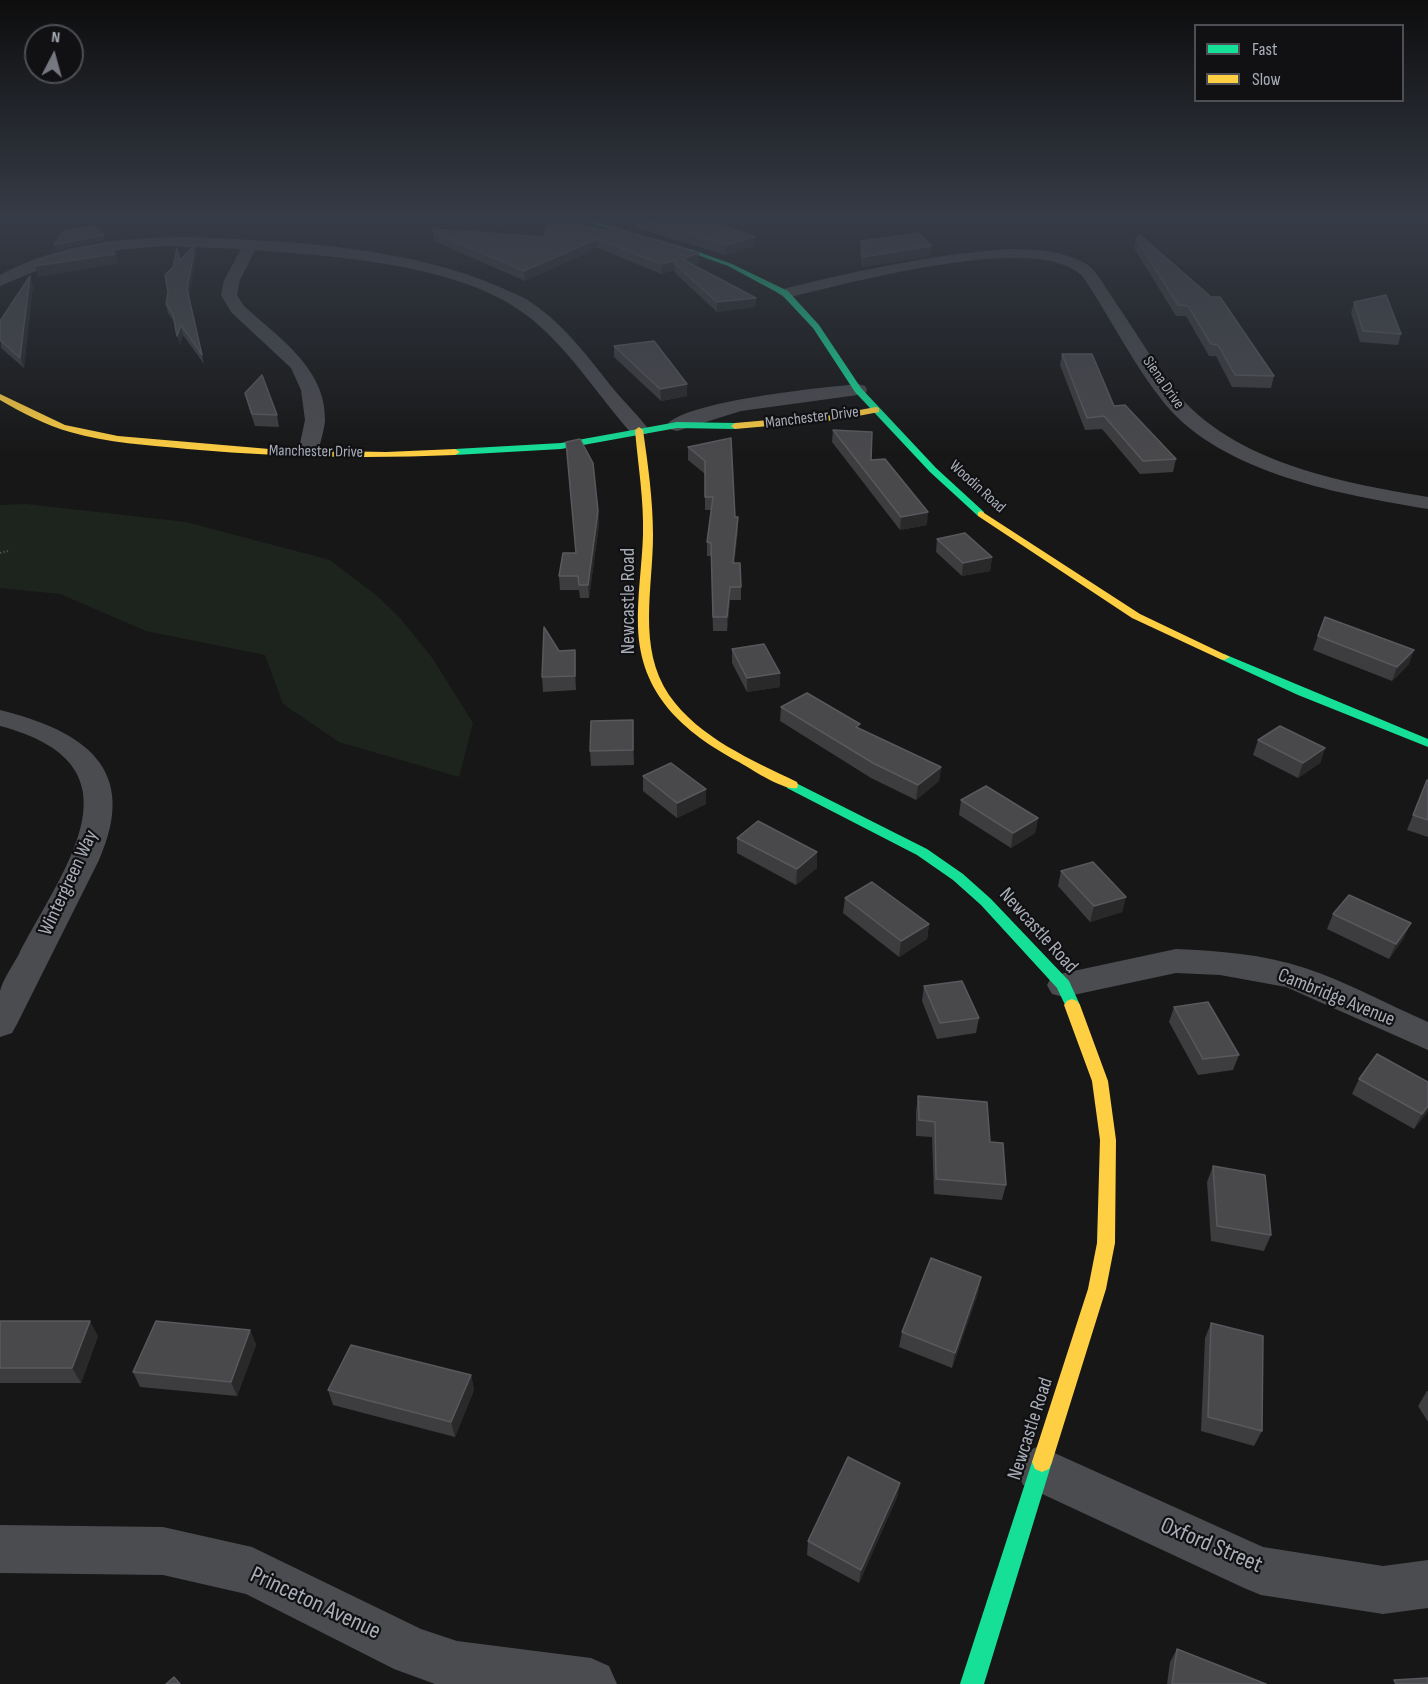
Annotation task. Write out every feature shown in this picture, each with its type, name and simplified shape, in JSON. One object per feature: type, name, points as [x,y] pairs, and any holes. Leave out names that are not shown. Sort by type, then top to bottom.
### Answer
[{"type":"street","points":[[232,300],[237,309],[299,366],[310,390],[315,420],[308,453]]},
{"type":"street","points":[[512,300],[525,306],[557,334],[639,430]]},
{"type":"street","name":"Woodin Road","points":[[791,300],[816,327],[858,390],[933,470],[988,521],[1136,616],[1302,692],[1428,743]]},
{"type":"street","name":"Siena Drive","points":[[1106,300],[1172,401],[1196,424],[1217,438],[1279,467],[1358,491],[1428,503]]},
{"type":"street","name":"Manchester Drive","points":[[676,425],[694,417],[761,403],[858,390]]},
{"type":"street","name":"Manchester Drive","points":[[0,397],[28,413],[83,433],[203,448],[308,453],[411,454],[561,446],[676,425],[725,427],[837,417],[876,410]]},
{"type":"street","name":"Newcastle Road","points":[[639,430],[648,535],[645,642],[649,666],[662,691],[705,736],[732,754],[922,852],[958,877],[986,902],[1064,985],[1100,1082],[1108,1140],[1106,1243],[1097,1289],[1038,1469],[972,1684]]},
{"type":"street","name":"Wintergreen Way","points":[[0,718],[45,732],[71,747],[90,768],[99,790],[100,812],[89,849],[0,1024]]},
{"type":"street","name":"Cambridge Avenue","points":[[1064,985],[1176,961],[1220,963],[1270,970],[1295,977],[1428,1037]]},
{"type":"street","name":"Oxford Street","points":[[1038,1469],[1261,1571],[1383,1590],[1428,1584]]},
{"type":"street","name":"Princeton Avenue","points":[[0,1549],[164,1551],[252,1571],[412,1651],[457,1666],[591,1684]]},
{"type":"path","points":[[0,553],[8,551]]},
{"type":"shaded area","points":[[26,504],[186,522],[330,560],[377,596],[400,618],[433,659],[473,723],[459,777],[339,742],[283,704],[265,655],[146,631],[60,594],[0,588],[0,505]]},
{"type":"building","points":[[14,300],[27,300],[20,358],[0,340],[0,321]]},
{"type":"building","points":[[167,300],[189,300],[202,355],[181,325],[177,336],[173,314],[166,304]]},
{"type":"building","points":[[714,300],[741,300],[717,302]]},
{"type":"building","points":[[1175,300],[1222,300],[1274,376],[1235,375],[1218,345],[1211,344],[1188,306],[1178,305]]},
{"type":"building","points":[[1388,300],[1401,334],[1363,331],[1354,302]]},
{"type":"building","points":[[654,341],[687,384],[660,389],[614,346]]},
{"type":"building","points":[[1062,354],[1092,354],[1114,406],[1125,405],[1176,459],[1143,461],[1104,416],[1087,418]]},
{"type":"building","points":[[262,375],[277,415],[252,414],[245,393]]},
{"type":"building","points":[[833,430],[872,432],[871,460],[885,459],[928,512],[901,517]]},
{"type":"building","points":[[731,438],[735,517],[738,517],[733,563],[740,563],[741,587],[730,587],[727,617],[713,617],[711,543],[707,542],[713,497],[705,497],[705,461],[688,447]]},
{"type":"building","points":[[580,439],[593,463],[598,511],[588,585],[579,585],[578,576],[559,576],[563,553],[576,553],[566,442]]},
{"type":"building","points":[[965,533],[992,557],[963,563],[937,539]]},
{"type":"building","points":[[1325,617],[1414,650],[1397,667],[1318,636]]},
{"type":"building","points":[[544,627],[559,651],[575,650],[575,676],[542,677]]},
{"type":"building","points":[[764,644],[780,673],[747,678],[732,649]]},
{"type":"building","points":[[807,693],[860,724],[856,727],[941,767],[918,785],[873,763],[781,707]]},
{"type":"building","points":[[633,720],[633,750],[590,751],[591,721]]},
{"type":"building","points":[[1280,726],[1325,748],[1303,763],[1258,740]]},
{"type":"building","points":[[671,763],[706,789],[677,803],[643,776]]},
{"type":"building","points":[[1428,781],[1428,820],[1413,815]]},
{"type":"building","points":[[986,786],[1038,818],[1013,833],[961,800]]},
{"type":"building","points":[[758,821],[817,852],[797,869],[737,838]]},
{"type":"building","points":[[1093,862],[1126,897],[1094,906],[1061,871]]},
{"type":"building","points":[[872,882],[929,924],[901,941],[845,898]]},
{"type":"building","points":[[1349,895],[1411,923],[1396,944],[1333,914]]},
{"type":"building","points":[[962,981],[979,1018],[940,1023],[924,986]]},
{"type":"building","points":[[1208,1002],[1239,1055],[1203,1059],[1174,1007]]},
{"type":"building","points":[[1377,1054],[1428,1082],[1428,1106],[1422,1114],[1359,1079]]},
{"type":"building","points":[[918,1096],[987,1102],[990,1142],[1003,1143],[1006,1185],[936,1179],[935,1122],[919,1120]]},
{"type":"building","points":[[1213,1166],[1265,1175],[1271,1235],[1217,1226]]},
{"type":"building","points":[[931,1258],[981,1277],[955,1353],[902,1332]]},
{"type":"building","points":[[0,1321],[90,1321],[72,1368],[0,1368]]},
{"type":"building","points":[[156,1321],[250,1330],[231,1382],[133,1372]]},
{"type":"building","points":[[1211,1323],[1263,1336],[1262,1431],[1208,1417]]},
{"type":"building","points":[[351,1345],[471,1375],[451,1422],[328,1390]]},
{"type":"building","points":[[848,1457],[900,1483],[861,1570],[808,1541]]},
{"type":"building","points":[[1177,1649],[1266,1684],[1172,1684]]},
{"type":"building","points":[[174,1677],[180,1684],[166,1684]]},
{"type":"building","points":[[1428,1678],[1428,1684],[1396,1684],[1394,1680]]},
{"type":"traffic: fast","points":[[791,300],[816,327],[858,390],[933,470],[981,514]]},
{"type":"traffic: fast","points":[[455,452],[561,446],[677,425],[735,426]]},
{"type":"traffic: fast","points":[[1224,657],[1302,692],[1428,743]]},
{"type":"traffic: fast","points":[[792,785],[922,852],[958,877],[986,902],[1064,985],[1072,1005]]},
{"type":"traffic: fast","points":[[972,1684],[1042,1462]]},
{"type":"traffic: slow","points":[[0,397],[61,427],[118,439],[281,452],[351,454],[455,452]]},
{"type":"traffic: slow","points":[[735,426],[837,417],[876,410]]},
{"type":"traffic: slow","points":[[639,430],[648,521],[643,626],[648,662],[654,679],[665,698],[679,714],[714,743],[792,785]]},
{"type":"traffic: slow","points":[[981,514],[1136,616],[1224,657]]},
{"type":"traffic: slow","points":[[1042,1462],[1097,1289],[1106,1243],[1108,1140],[1100,1081],[1072,1005]]}]
